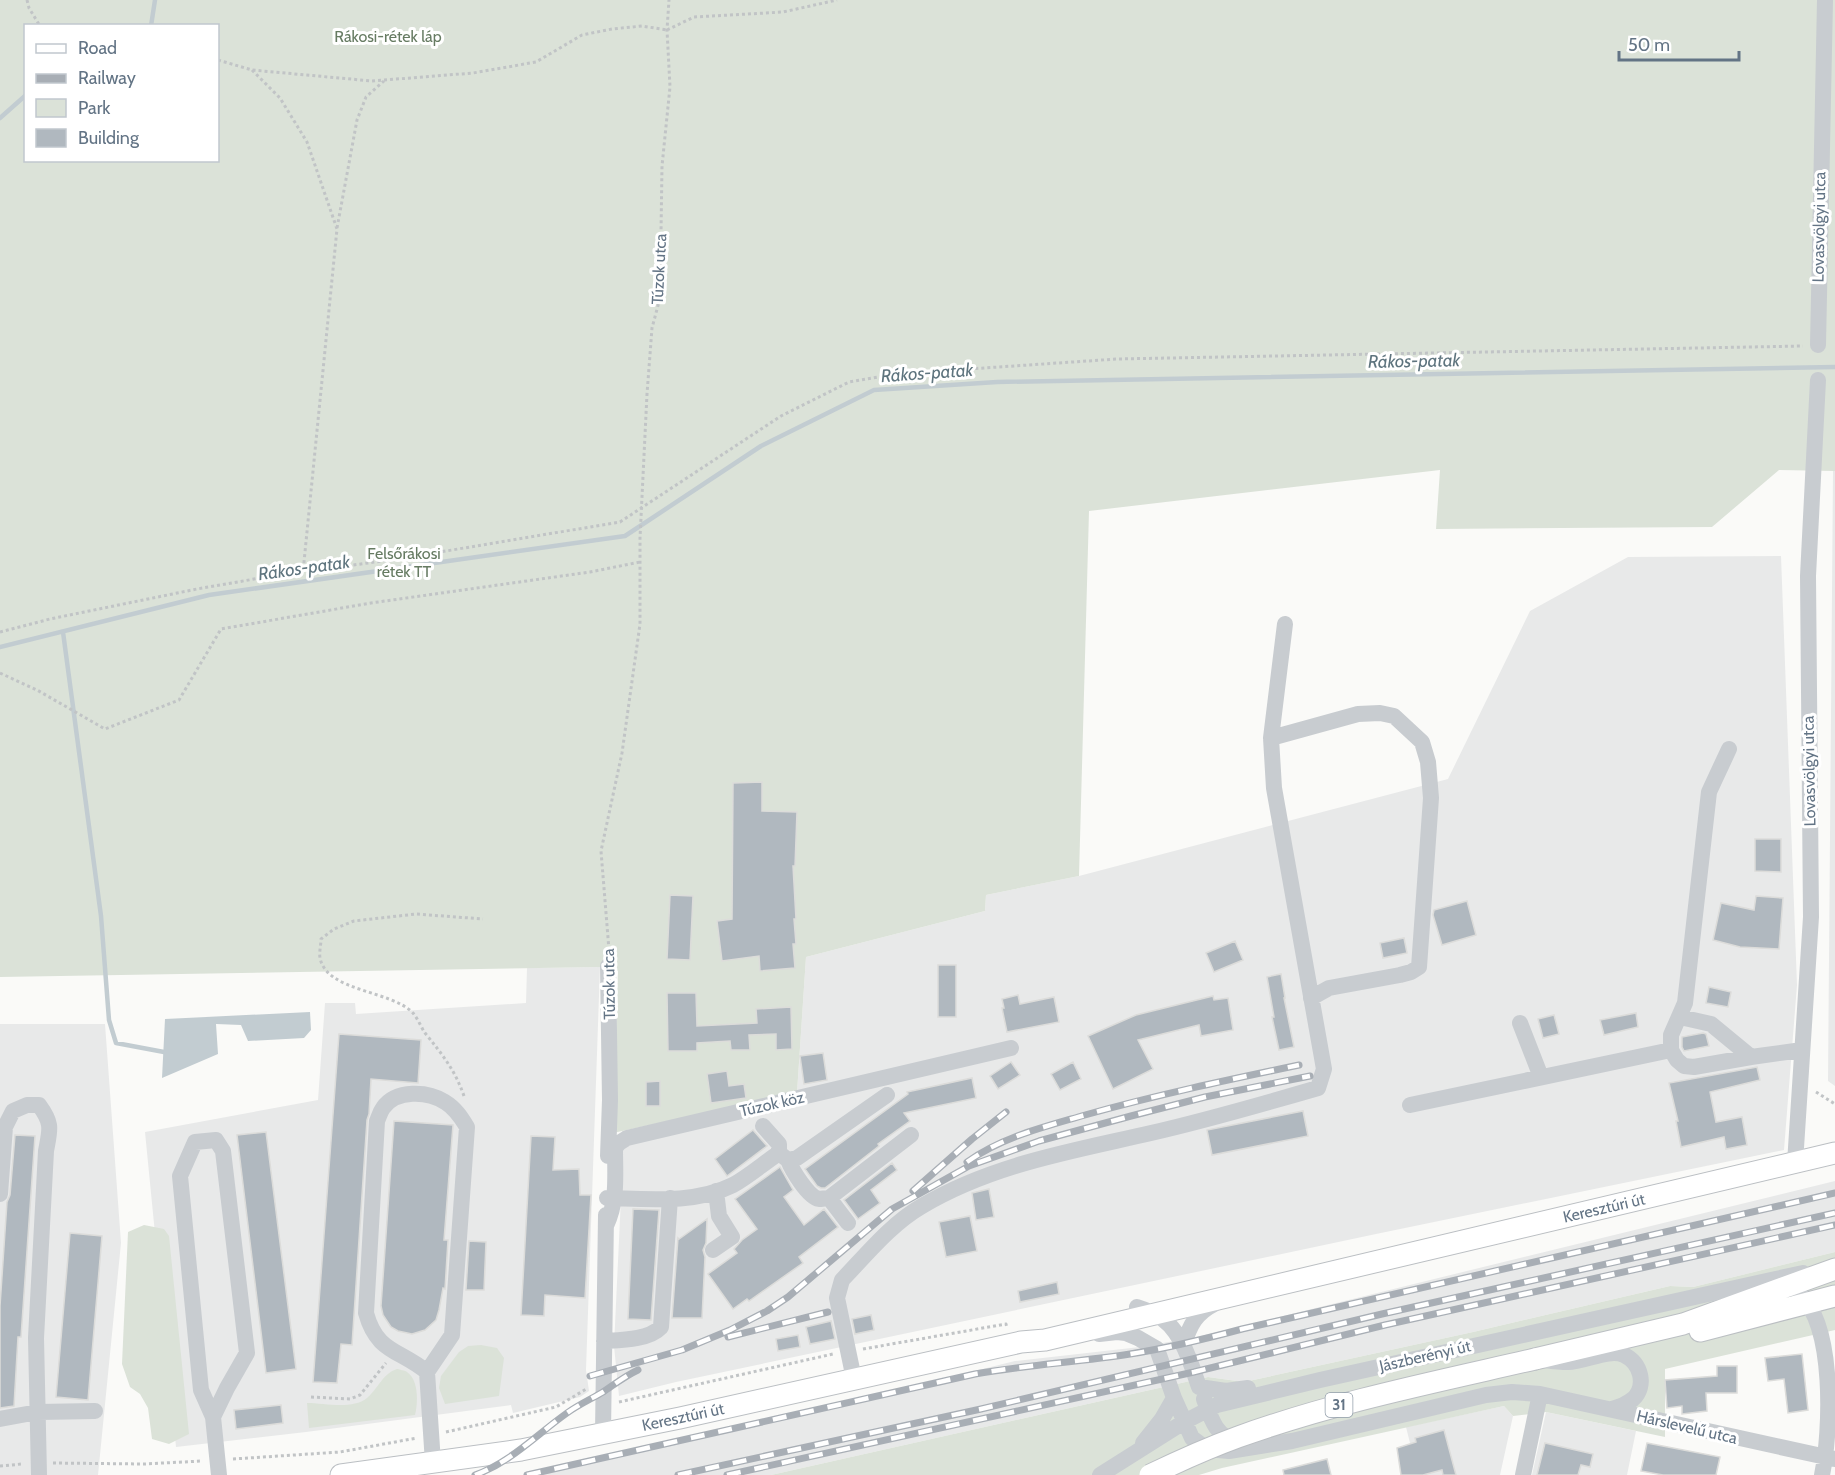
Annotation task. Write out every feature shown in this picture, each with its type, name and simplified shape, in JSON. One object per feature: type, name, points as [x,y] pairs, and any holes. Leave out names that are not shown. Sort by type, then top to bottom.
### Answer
[{"type":"main road","name":"Keresztúri út","points":[[341,1475],[521,1449],[680,1418],[1017,1343],[1045,1340],[1835,1153]]},
{"type":"main road","name":"Keresztúri út","points":[[1017,1343],[1052,1326],[1302,1269],[1373,1263]]},
{"type":"main road","name":"Jászberényi út","points":[[1150,1475],[1238,1437],[1303,1416],[1352,1402],[1683,1324],[1787,1288],[1835,1267]]},
{"type":"main road","name":"Jászberényi út","points":[[1683,1324],[1699,1331],[1835,1296]]},
{"type":"street","name":"Lovasvölgyi utca","points":[[1818,345],[1825,0]]},
{"type":"street","name":"Lovasvölgyi utca","points":[[1795,1163],[1811,917],[1808,576],[1818,380]]},
{"type":"street","points":[[854,1379],[837,1298],[839,1287],[842,1280],[898,1222],[921,1206],[994,1172],[1025,1162],[1208,1120],[1318,1088],[1324,1069],[1274,788],[1271,738],[1285,624]]},
{"type":"street","points":[[1271,738],[1358,714],[1380,713],[1394,716],[1422,742],[1428,762],[1431,798],[1419,967],[1400,975],[1329,988],[1311,998]]},
{"type":"street","points":[[1729,749],[1709,792],[1685,1003],[1671,1035],[1671,1050],[1684,1066],[1694,1067],[1751,1056],[1802,1050]]},
{"type":"street","name":"Túzok utca","points":[[603,1433],[606,1226],[611,1198],[608,966]]},
{"type":"street","points":[[1680,1017],[1711,1024],[1751,1056]]},
{"type":"street","points":[[1520,1023],[1541,1077]]},
{"type":"street","name":"Túzok köz","points":[[611,1198],[615,1148],[627,1138],[1011,1048]]},
{"type":"street","points":[[1410,1105],[1671,1050]]},
{"type":"street","points":[[427,1372],[415,1362],[386,1347],[377,1338],[366,1313],[377,1121],[383,1107],[395,1099],[408,1094],[421,1093],[447,1102],[457,1111],[467,1127],[452,1335],[427,1372],[433,1463]]},
{"type":"street","points":[[611,1198],[697,1197],[716,1191],[734,1184],[784,1156],[797,1158],[887,1095]]},
{"type":"street","points":[[0,1194],[5,1127],[13,1111],[27,1105],[39,1105],[49,1118],[50,1129],[46,1151],[36,1338],[39,1469]]},
{"type":"street","points":[[763,1126],[778,1144],[791,1169],[811,1195],[819,1199],[829,1198],[911,1135]]},
{"type":"street","points":[[213,1417],[247,1353],[223,1151],[216,1140],[195,1142],[180,1176],[201,1390],[213,1417],[218,1468]]},
{"type":"street","points":[[713,1250],[732,1237],[719,1216],[716,1191]]},
{"type":"street","points":[[604,1341],[648,1335],[661,1327],[670,1198]]},
{"type":"street","points":[[829,1198],[848,1223]]},
{"type":"street","name":"Jászberényi út","points":[[1100,1475],[1184,1422],[1217,1405],[1320,1380],[1835,1267]]},
{"type":"street","points":[[1766,1281],[1787,1288],[1810,1304],[1823,1333],[1829,1373],[1830,1458],[1822,1475]]},
{"type":"street","points":[[1184,1344],[1198,1313],[1226,1298]]},
{"type":"street","points":[[1137,1307],[1157,1314],[1184,1344],[1211,1421],[1223,1435],[1234,1441],[1266,1446]]},
{"type":"street","points":[[1157,1314],[1155,1330],[1157,1349],[1174,1398],[1192,1438],[1204,1447],[1229,1451],[1266,1446],[1333,1433],[1486,1395],[1512,1392],[1540,1394],[1523,1475]]},
{"type":"street","points":[[1045,1340],[1064,1342],[1117,1332],[1138,1338],[1157,1349]]},
{"type":"street","name":"Jászberényi út","points":[[1535,1359],[1570,1362],[1613,1353],[1625,1356],[1636,1365],[1641,1387],[1650,1409],[1659,1420]]},
{"type":"street","points":[[1199,1387],[1226,1391],[1320,1380]]},
{"type":"street","points":[[1612,1409],[1627,1403],[1641,1387]]},
{"type":"street","name":"Hárslevelű utca","points":[[1540,1394],[1830,1458]]},
{"type":"street","points":[[1132,1455],[1154,1430],[1174,1398]]},
{"type":"street","points":[[0,1419],[38,1412],[95,1412]]},
{"type":"street","points":[[1132,1455],[1178,1440],[1192,1438]]},
{"type":"path","points":[[27,0],[39,24]]},
{"type":"path","name":"Túzok utca","points":[[608,966],[601,851],[622,753],[640,624],[640,538],[647,394],[652,328],[660,298],[662,166],[670,87],[667,30],[669,0]]},
{"type":"path","points":[[219,60],[252,70],[372,81],[473,73],[536,62],[582,35],[642,26],[667,30],[694,17],[783,12],[837,0]]},
{"type":"path","points":[[252,70],[280,98],[307,142],[337,229]]},
{"type":"path","points":[[303,572],[337,229],[357,120],[366,98],[386,80]]},
{"type":"path","points":[[0,632],[50,619],[197,589],[620,522],[781,416],[849,381],[895,374],[1117,359],[1818,345]]},
{"type":"path","points":[[0,674],[37,690],[105,729],[179,700],[221,629],[371,603],[590,572],[640,562]]},
{"type":"path","points":[[465,1097],[458,1077],[413,1013],[391,1000],[338,980],[325,968],[320,957],[321,939],[334,929],[354,921],[416,914],[483,919]]},
{"type":"path","points":[[603,1405],[848,1351],[1006,1324],[1017,1343]]},
{"type":"path","points":[[311,1397],[350,1399],[360,1395],[394,1352]]},
{"type":"path","points":[[0,1466],[39,1469],[144,1464],[218,1468],[340,1452],[430,1436],[556,1407],[603,1379]]},
{"type":"shaded area","points":[[1833,471],[1835,471],[1835,1086],[1828,1081]]},
{"type":"shaded area","points":[[1781,556],[1797,985],[1784,1150],[1376,1234],[619,1396],[614,1346],[623,1155],[622,1131],[797,1093],[806,957],[985,911],[986,895],[1079,876],[1448,779],[1530,611],[1628,557]]},
{"type":"shaded area","points":[[600,967],[586,1370],[589,1391],[580,1397],[513,1413],[511,1405],[176,1447],[145,1132],[318,1100],[325,1003],[355,1003],[356,1014],[526,1003],[527,968]]},
{"type":"shaded area","points":[[310,1012],[311,1030],[304,1038],[248,1041],[241,1025],[216,1024],[218,1054],[162,1078],[165,1019]]},
{"type":"shaded area","points":[[0,1024],[105,1024],[121,1243],[98,1475],[0,1475]]},
{"type":"shaded area","points":[[1835,1181],[1835,1252],[1693,1287],[1670,1286],[1244,1382],[1208,1377],[771,1475],[535,1475],[719,1434],[1015,1361],[1140,1347],[1197,1337]]},
{"type":"shaded area","points":[[1504,1406],[1513,1416],[1500,1475],[1418,1475],[1406,1427]]},
{"type":"shaded area","points":[[1546,1412],[1636,1431],[1627,1475],[1532,1475]]},
{"type":"green space","name":"Felsőrákosi rétek TT","points":[[0,0],[1835,0],[1835,471],[1779,470],[1712,527],[1436,529],[1440,470],[1089,511],[1079,876],[986,895],[985,911],[806,957],[797,1093],[613,1133],[618,971],[600,967],[0,977]]},
{"type":"green space","points":[[144,1225],[164,1229],[169,1236],[189,1434],[169,1444],[152,1439],[148,1408],[140,1394],[130,1387],[122,1364],[128,1232]]},
{"type":"green space","points":[[1835,1252],[1835,1330],[1665,1369],[1665,1437],[1546,1412],[1513,1416],[1504,1406],[1199,1475],[771,1475],[1208,1377],[1244,1382],[1670,1286],[1693,1287]]},
{"type":"green space","points":[[481,1345],[497,1348],[504,1358],[499,1396],[445,1404],[439,1388],[441,1376],[459,1352],[468,1346]]},
{"type":"green space","points":[[397,1369],[407,1372],[414,1380],[417,1398],[415,1415],[309,1428],[307,1403],[346,1405],[361,1402],[388,1374]]},
{"type":"building","points":[[762,782],[762,811],[797,812],[795,866],[793,866],[796,944],[793,944],[795,968],[760,971],[759,956],[722,961],[717,921],[732,919],[733,783]]},
{"type":"building","points":[[1755,839],[1781,839],[1781,872],[1755,871]]},
{"type":"building","points":[[670,895],[693,896],[690,960],[667,959]]},
{"type":"building","points":[[1756,896],[1783,898],[1779,949],[1740,947],[1713,940],[1721,903],[1754,910]]},
{"type":"building","points":[[1467,901],[1476,935],[1442,945],[1433,915],[1434,910]]},
{"type":"building","points":[[1404,938],[1407,953],[1383,958],[1380,943]]},
{"type":"building","points":[[1235,941],[1243,960],[1214,972],[1206,953]]},
{"type":"building","points":[[938,965],[956,965],[956,1017],[938,1017]]},
{"type":"building","points":[[1281,974],[1294,1047],[1279,1050],[1267,977]]},
{"type":"building","points":[[1709,987],[1731,992],[1728,1007],[1706,1003]]},
{"type":"building","points":[[667,993],[696,993],[697,1026],[757,1023],[756,1009],[791,1007],[792,1049],[776,1050],[776,1034],[749,1035],[750,1050],[731,1050],[730,1041],[697,1043],[697,1051],[668,1051]]},
{"type":"building","points":[[1018,995],[1020,1004],[1054,997],[1059,1022],[1007,1032],[1002,999]]},
{"type":"building","points":[[1213,996],[1214,1000],[1228,998],[1233,1030],[1201,1036],[1199,1025],[1138,1040],[1153,1069],[1113,1089],[1088,1036],[1136,1015]]},
{"type":"building","points":[[1636,1013],[1638,1027],[1604,1035],[1600,1020]]},
{"type":"building","points":[[1554,1015],[1559,1034],[1543,1038],[1538,1019]]},
{"type":"building","points":[[339,1034],[421,1040],[418,1083],[371,1079],[352,1345],[341,1344],[337,1383],[313,1382]]},
{"type":"building","points":[[1706,1034],[1709,1046],[1684,1051],[1682,1037]]},
{"type":"building","points":[[823,1053],[827,1080],[804,1084],[800,1056]]},
{"type":"building","points":[[1011,1062],[1020,1075],[998,1089],[990,1076]]},
{"type":"building","points":[[1073,1062],[1081,1079],[1060,1090],[1051,1074]]},
{"type":"building","points":[[1757,1067],[1760,1080],[1710,1092],[1716,1122],[1742,1117],[1747,1145],[1726,1149],[1724,1137],[1681,1147],[1676,1121],[1678,1121],[1669,1083]]},
{"type":"building","points":[[727,1071],[729,1086],[744,1084],[746,1098],[711,1103],[707,1074]]},
{"type":"building","points":[[972,1078],[976,1098],[904,1113],[910,1121],[825,1188],[817,1186],[805,1169],[908,1094],[907,1092]]},
{"type":"building","points":[[660,1081],[660,1106],[646,1106],[646,1082]]},
{"type":"building","points":[[1303,1111],[1308,1136],[1212,1155],[1207,1130]]},
{"type":"building","points":[[394,1121],[453,1125],[444,1240],[448,1240],[445,1289],[443,1288],[436,1320],[425,1330],[412,1334],[391,1327],[383,1315],[381,1306]]},
{"type":"building","points":[[753,1130],[767,1146],[727,1176],[715,1159]]},
{"type":"building","points":[[266,1132],[296,1369],[266,1373],[237,1135]]},
{"type":"building","points":[[15,1135],[35,1136],[14,1406],[0,1408],[0,1306],[7,1202],[10,1195]]},
{"type":"building","points":[[531,1136],[555,1137],[553,1170],[579,1169],[580,1195],[591,1195],[585,1298],[545,1295],[544,1316],[521,1315]]},
{"type":"building","points":[[892,1163],[897,1170],[871,1190],[880,1203],[858,1219],[844,1200]]},
{"type":"building","points":[[780,1167],[793,1190],[784,1197],[804,1225],[824,1209],[838,1227],[799,1257],[803,1263],[749,1301],[747,1299],[733,1309],[708,1274],[737,1253],[734,1249],[757,1229],[735,1199]]},
{"type":"building","points":[[989,1189],[994,1217],[976,1220],[972,1193]]},
{"type":"building","points":[[633,1209],[659,1210],[651,1320],[628,1319]]},
{"type":"building","points":[[970,1216],[977,1251],[946,1257],[939,1222]]},
{"type":"building","points":[[707,1219],[706,1243],[703,1250],[705,1257],[702,1318],[672,1318],[678,1238]]},
{"type":"building","points":[[70,1233],[102,1236],[88,1400],[56,1397]]},
{"type":"building","points":[[469,1241],[486,1242],[484,1290],[466,1290]]},
{"type":"building","points":[[1057,1282],[1059,1294],[1020,1302],[1018,1291]]},
{"type":"building","points":[[871,1315],[874,1330],[855,1334],[852,1319]]},
{"type":"building","points":[[831,1321],[835,1339],[810,1344],[806,1327]]},
{"type":"building","points":[[798,1335],[800,1347],[778,1351],[776,1339]]},
{"type":"building","points":[[1802,1354],[1808,1410],[1788,1413],[1784,1379],[1768,1381],[1765,1358]]},
{"type":"building","points":[[1717,1366],[1737,1366],[1737,1393],[1706,1393],[1707,1411],[1682,1414],[1682,1406],[1667,1408],[1665,1380],[1717,1376]]},
{"type":"building","points":[[281,1405],[283,1423],[236,1429],[234,1410]]},
{"type":"building","points":[[1444,1430],[1456,1475],[1443,1475],[1442,1470],[1423,1475],[1401,1475],[1397,1448],[1416,1442],[1415,1438]]},
{"type":"building","points":[[1545,1443],[1593,1454],[1590,1467],[1581,1465],[1578,1475],[1537,1475]]},
{"type":"building","points":[[1647,1443],[1720,1457],[1716,1475],[1663,1475],[1641,1471]]},
{"type":"building","points":[[1327,1459],[1331,1475],[1284,1475],[1283,1470]]},
{"type":"waterway","points":[[151,24],[155,0]]},
{"type":"waterway","points":[[0,118],[24,97]]},
{"type":"waterway","name":"Rákos-patak","points":[[0,647],[209,595],[625,536],[761,446],[874,390],[997,382],[1835,367]]},
{"type":"waterway","points":[[63,632],[101,916],[109,1020],[116,1043],[164,1052]]},
{"type":"railway","points":[[967,1162],[1009,1139],[1054,1124],[1165,1094],[1299,1065]]},
{"type":"railway","points":[[590,1376],[682,1350],[730,1330],[767,1311],[788,1297],[892,1209],[969,1166],[1039,1141],[1131,1116],[1205,1097],[1310,1076]]},
{"type":"railway","points":[[913,1191],[1006,1112]]},
{"type":"railway","points":[[527,1475],[975,1374],[1111,1357],[1200,1340],[1835,1193]]},
{"type":"railway","points":[[678,1475],[981,1409],[1382,1314],[1835,1213]]},
{"type":"railway","points":[[727,1475],[1194,1372],[1385,1325],[1835,1225]]},
{"type":"railway","points":[[728,1337],[828,1312]]},
{"type":"railway","points":[[475,1475],[500,1463],[571,1410],[638,1370]]},
{"type":"park label","name":"Rákosi-rétek láp","points":[[388,36]]}]
